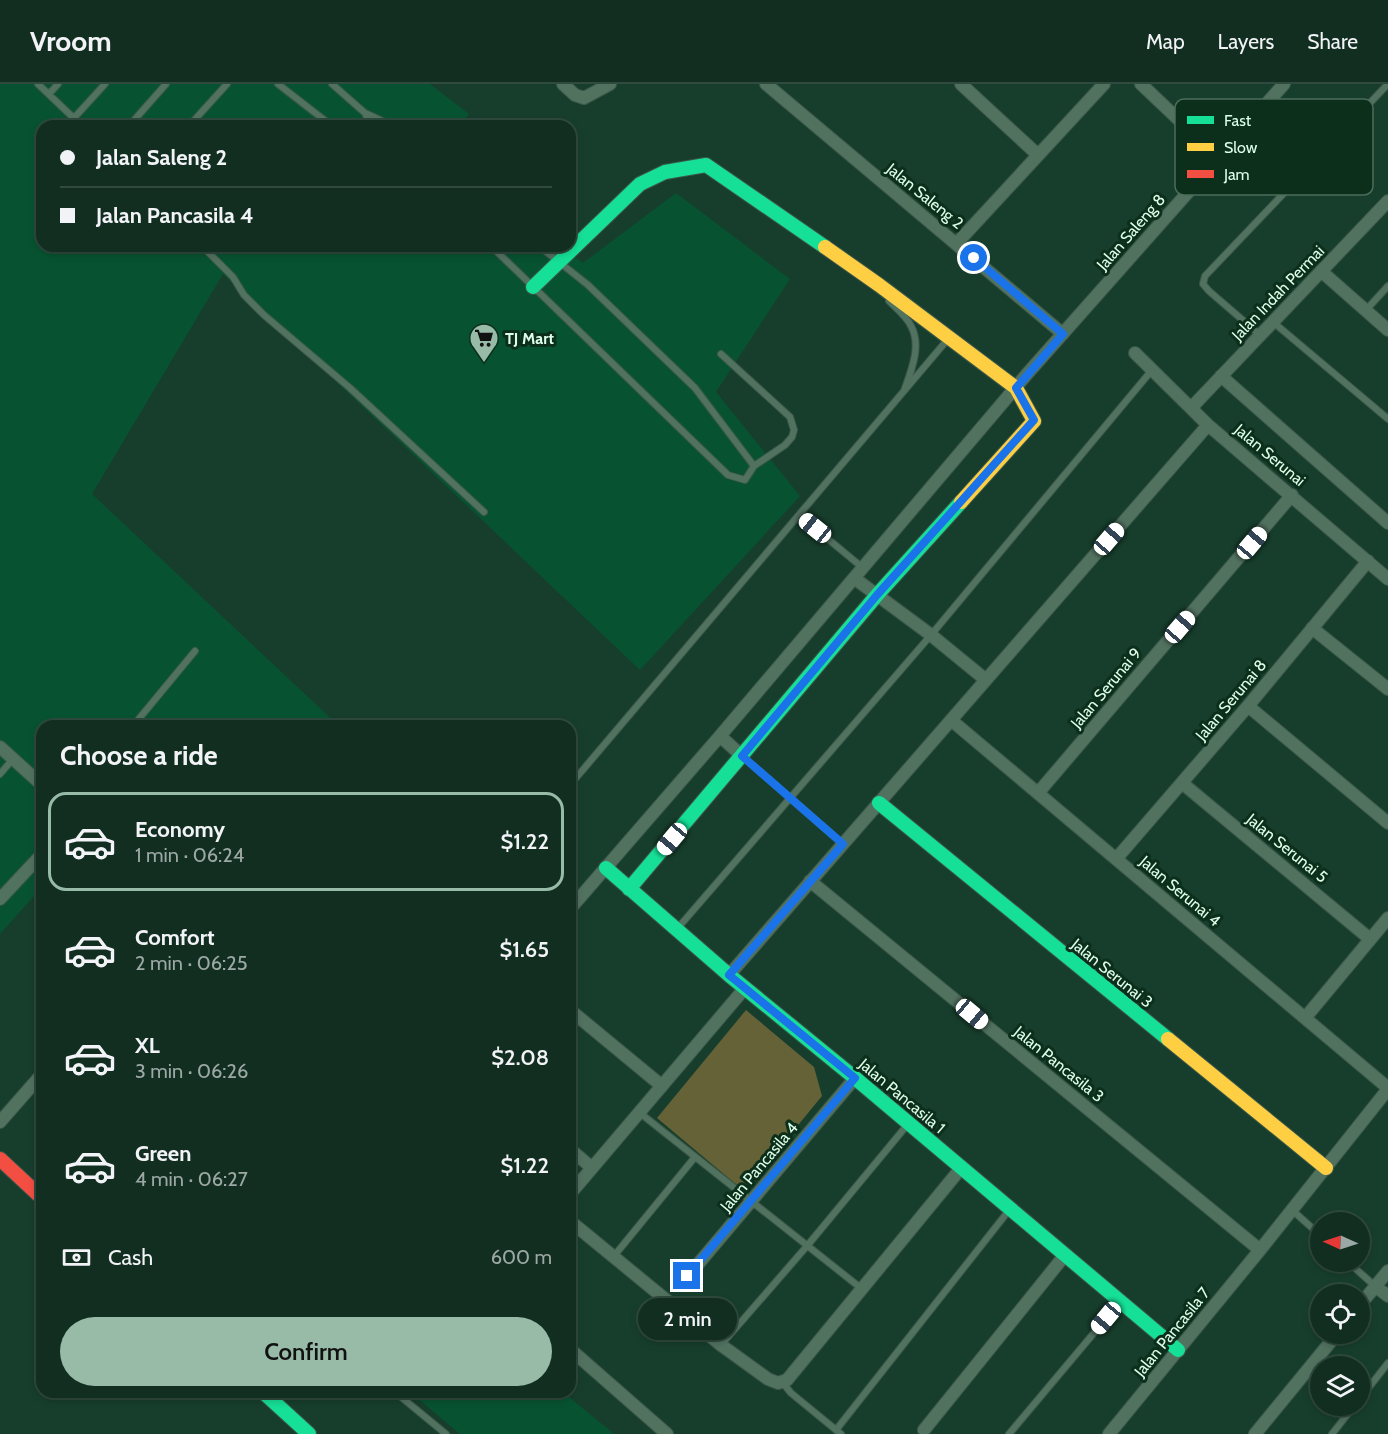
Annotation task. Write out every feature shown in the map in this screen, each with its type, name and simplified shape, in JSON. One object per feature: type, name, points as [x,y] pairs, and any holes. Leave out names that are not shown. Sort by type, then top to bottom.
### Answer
[{"type":"street","points":[[563,84],[575,96],[584,98],[610,84]]},
{"type":"street","name":"Jalan Saleng 2","points":[[766,84],[1063,334]]},
{"type":"street","points":[[961,84],[1038,155]]},
{"type":"street","points":[[957,243],[1104,84]]},
{"type":"street","points":[[1141,84],[1175,116]]},
{"type":"street","name":"Jalan Saleng 8","points":[[1271,99],[1284,84]]},
{"type":"street","points":[[576,246],[640,184],[665,172],[706,165],[879,285],[1016,388],[1034,420],[877,595],[629,889]]},
{"type":"street","name":"Jalan Saleng 8","points":[[576,902],[1028,374],[1186,195]]},
{"type":"street","name":"Jalan Indah Permai","points":[[1191,408],[1388,201]]},
{"type":"street","points":[[533,287],[570,252]]},
{"type":"street","points":[[1321,271],[1388,330]]},
{"type":"street","name":"Jalan Serunai","points":[[1135,353],[1209,425],[1388,579]]},
{"type":"street","points":[[1221,376],[1388,523]]},
{"type":"street","points":[[729,975],[1209,425]]},
{"type":"street","name":"Jalan Serunai 9","points":[[1038,793],[1292,495]]},
{"type":"street","name":"Jalan Serunai 8","points":[[1116,859],[1248,706],[1368,561]]},
{"type":"street","points":[[854,578],[931,635],[986,680]]},
{"type":"street","points":[[1312,628],[1388,689]]},
{"type":"street","points":[[1248,706],[1388,823]]},
{"type":"street","name":"Jalan Serunai 4","points":[[951,720],[1388,1088]]},
{"type":"street","points":[[720,736],[742,756]]},
{"type":"street","points":[[0,747],[36,780]]},
{"type":"street","name":"Jalan Serunai 5","points":[[1182,783],[1370,939]]},
{"type":"street","name":"Jalan Serunai 3","points":[[879,803],[1326,1168]]},
{"type":"street","points":[[0,899],[36,860]]},
{"type":"street","name":"Jalan Pancasila 1","points":[[606,868],[729,975],[962,1167],[1178,1350]]},
{"type":"street","name":"Jalan Pancasila 3","points":[[810,881],[1260,1250]]},
{"type":"street","points":[[1305,1018],[1388,918]]},
{"type":"street","points":[[576,1187],[745,988]]},
{"type":"street","points":[[576,1015],[662,1086]]},
{"type":"street","name":"Jalan Pancasila 4","points":[[687,1276],[855,1078]]},
{"type":"street","points":[[0,1122],[36,1081]]},
{"type":"street","name":"Jalan Pancasila 7","points":[[1109,1434],[1260,1250],[1388,1088]]},
{"type":"street","points":[[576,1154],[592,1168]]},
{"type":"street","points":[[0,1159],[36,1192]]},
{"type":"street","points":[[576,1226],[721,1345],[768,1379],[778,1383],[787,1380],[962,1167]]},
{"type":"street","points":[[924,1430],[1065,1255]]},
{"type":"street","points":[[1370,1292],[1388,1271]]},
{"type":"street","points":[[1375,1286],[1388,1296]]},
{"type":"street","points":[[1256,1434],[1328,1344]]},
{"type":"street","points":[[576,1354],[668,1434]]},
{"type":"street","points":[[270,1398],[309,1434]]},
{"type":"lane","points":[[38,84],[74,118],[105,84]]},
{"type":"lane","points":[[49,94],[58,84]]},
{"type":"lane","points":[[134,120],[166,84]]},
{"type":"lane","points":[[194,120],[227,84]]},
{"type":"lane","points":[[278,84],[324,120]]},
{"type":"lane","points":[[332,84],[365,113],[380,120]]},
{"type":"lane","points":[[1373,100],[1388,84]]},
{"type":"lane","points":[[365,113],[368,120]]},
{"type":"lane","points":[[1260,336],[1203,284],[1205,276],[1282,195]]},
{"type":"lane","points":[[208,252],[233,277],[244,295],[264,315],[350,388],[484,512]]},
{"type":"lane","points":[[497,252],[728,476],[745,480],[754,466],[792,437],[794,430],[790,417],[721,354]]},
{"type":"lane","points":[[546,252],[588,285],[695,388],[754,466]]},
{"type":"lane","points":[[879,285],[888,300],[912,326],[916,346],[913,364],[903,394]]},
{"type":"lane","points":[[1365,311],[1388,286]]},
{"type":"lane","points":[[1273,322],[1388,418]]},
{"type":"lane","points":[[576,778],[948,339]]},
{"type":"lane","points":[[677,930],[931,635],[1153,370]]},
{"type":"lane","points":[[799,515],[863,568]]},
{"type":"lane","points":[[138,720],[195,651]]},
{"type":"lane","points":[[742,756],[843,844]]},
{"type":"lane","points":[[0,774],[13,759]]},
{"type":"lane","points":[[639,1113],[862,1289]]},
{"type":"lane","points":[[721,1345],[807,1246],[908,1123]]},
{"type":"lane","points":[[614,1256],[695,1157]]},
{"type":"lane","points":[[782,1382],[791,1393],[838,1432],[1010,1208]]},
{"type":"lane","points":[[1292,1210],[1310,1226]]},
{"type":"lane","points":[[1359,1272],[1375,1286]]},
{"type":"lane","points":[[1009,1434],[1120,1301]]},
{"type":"lane","points":[[1370,1386],[1388,1363]]},
{"type":"lane","points":[[403,1398],[446,1434]]},
{"type":"lane","points":[[1332,1434],[1346,1416]]},
{"type":"shaded area","points":[[0,84],[430,84],[469,114],[464,120],[36,120],[36,252],[569,252],[583,263],[676,193],[790,279],[716,392],[800,496],[640,670],[223,274],[92,494],[333,720],[36,720],[36,894],[0,934]]},
{"type":"shaded area","points":[[746,1010],[814,1067],[822,1096],[744,1191],[657,1118]]},
{"type":"shaded area","points":[[417,1398],[570,1398],[614,1434],[460,1434]]},
{"type":"traffic: fast","points":[[576,246],[640,184],[665,172],[706,165],[825,247]]},
{"type":"traffic: fast","points":[[533,287],[569,252]]},
{"type":"traffic: fast","points":[[629,889],[877,595],[961,502]]},
{"type":"traffic: fast","points":[[879,803],[1168,1039]]},
{"type":"traffic: fast","points":[[606,868],[729,975],[1178,1350]]},
{"type":"traffic: fast","points":[[270,1398],[309,1434]]},
{"type":"traffic: slow","points":[[825,247],[1016,388],[1034,421],[961,502]]},
{"type":"traffic: slow","points":[[1168,1039],[1326,1168]]},
{"type":"traffic: jam","points":[[0,1159],[36,1192]]},
{"type":"place","name":"TJ Mart","points":[[484,364]]},
{"type":"route","points":[[687,1276],[855,1078],[729,975],[843,844],[742,756],[877,595],[1034,420],[1016,388],[1063,334],[974,258]]}]
